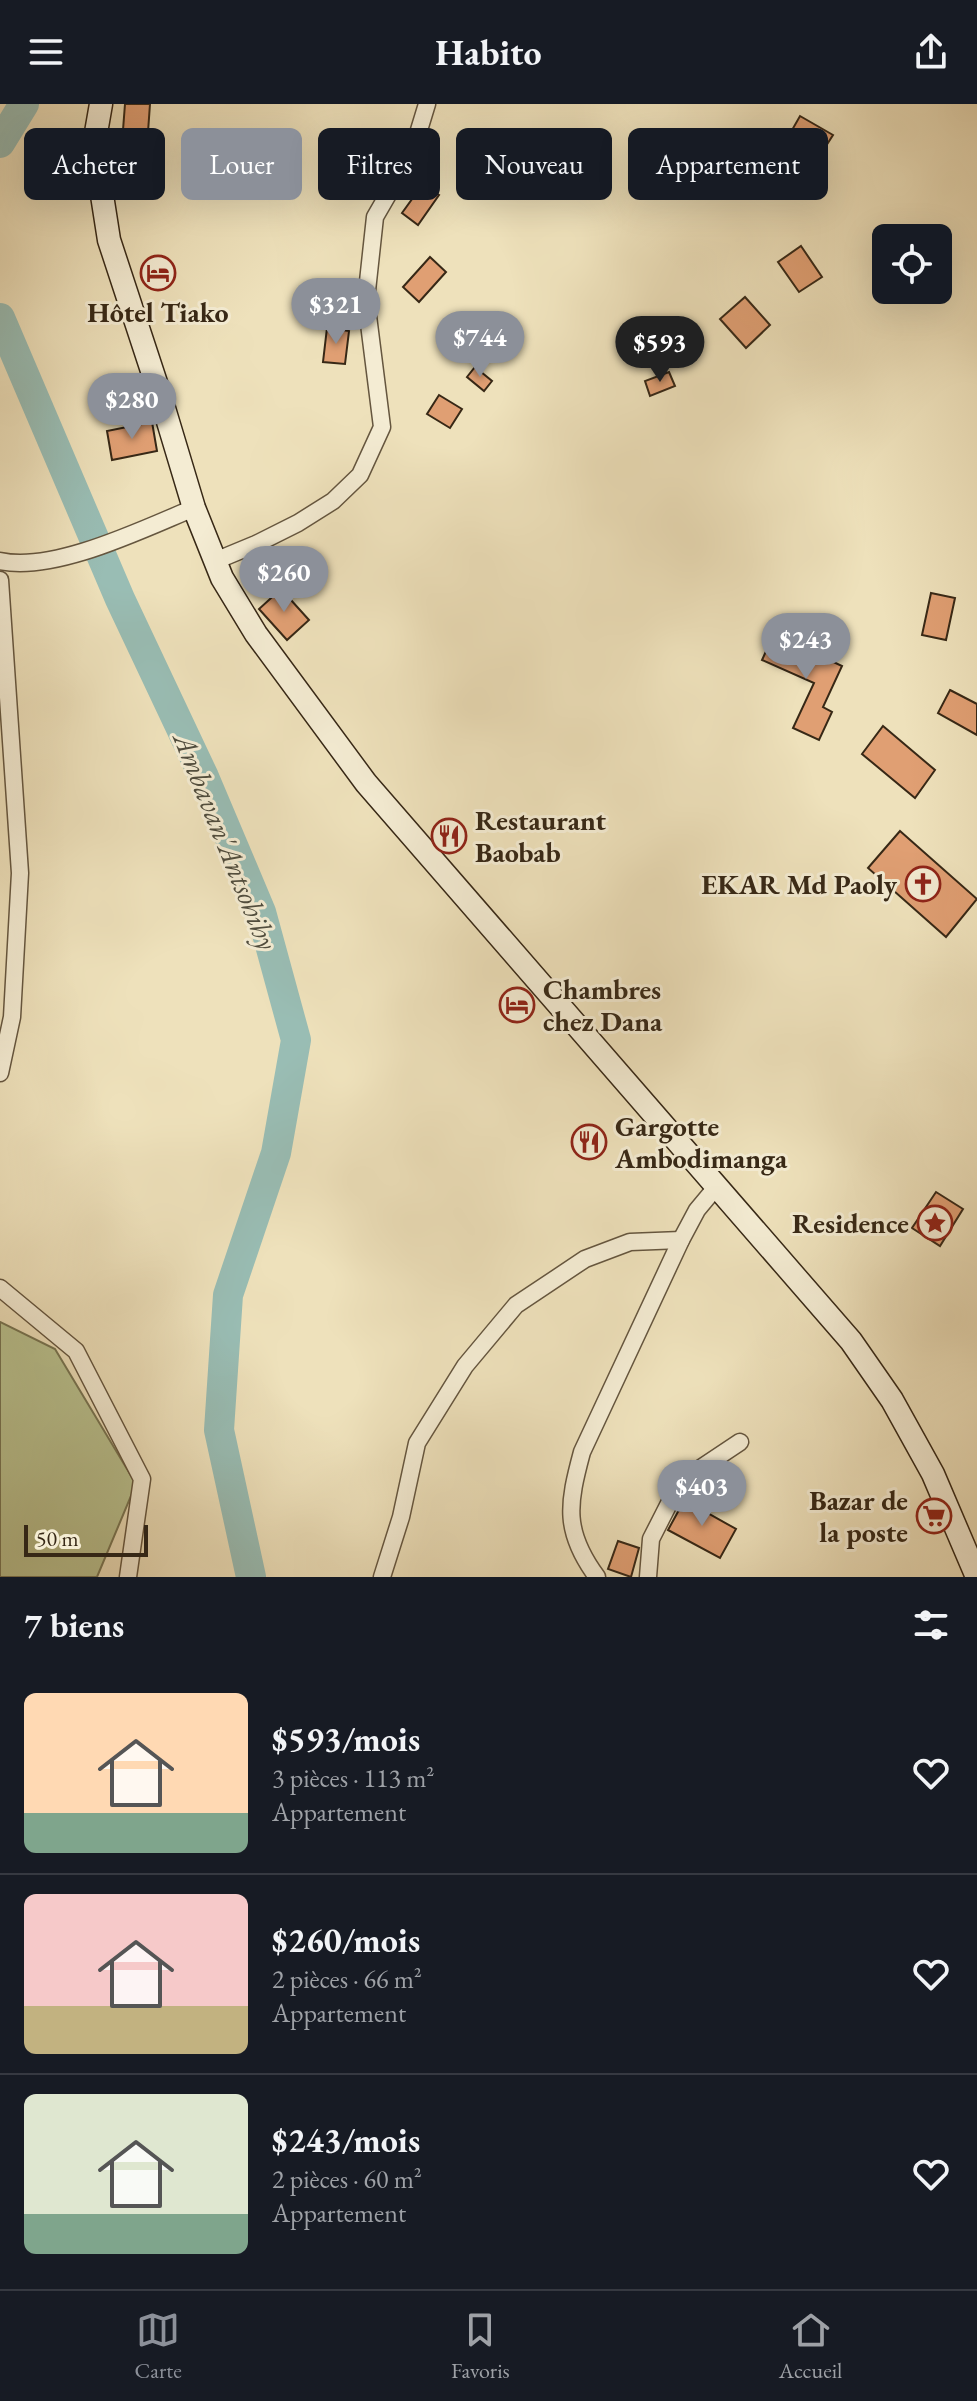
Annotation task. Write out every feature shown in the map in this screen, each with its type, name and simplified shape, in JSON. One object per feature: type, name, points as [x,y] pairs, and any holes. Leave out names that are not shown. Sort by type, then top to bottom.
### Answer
[{"type":"main road","points":[[101,104],[94,144],[109,240],[194,508],[222,578],[256,634],[366,783],[851,1341],[892,1400],[933,1474],[977,1577]]},
{"type":"street","points":[[215,561],[298,523],[333,501],[360,475],[370,454],[382,427],[366,300],[375,217],[412,153],[427,104]]},
{"type":"street","points":[[0,561],[16,565],[70,556],[194,508]]},
{"type":"street","points":[[0,580],[20,873],[0,1073]]},
{"type":"street","points":[[597,1577],[576,1543],[570,1504],[582,1452],[681,1240],[697,1210],[717,1186]]},
{"type":"street","points":[[382,1577],[401,1517],[417,1443],[465,1366],[516,1305],[585,1259],[630,1242],[681,1240]]},
{"type":"street","points":[[0,1288],[76,1351],[142,1479],[128,1577]]},
{"type":"street","points":[[648,1577],[651,1539],[680,1482],[740,1442]]},
{"type":"green space","points":[[0,1322],[55,1349],[136,1484],[97,1577],[0,1577]]},
{"type":"building","points":[[125,104],[150,104],[148,128],[123,128]]},
{"type":"building","points":[[800,116],[821,128],[793,128]]},
{"type":"building","points":[[411,200],[436,200],[418,225],[402,213]]},
{"type":"building","points":[[801,246],[822,277],[799,292],[778,262]]},
{"type":"building","points":[[430,257],[446,272],[419,302],[403,287]]},
{"type":"building","points":[[745,297],[770,325],[746,348],[720,319]]},
{"type":"building","points":[[327,328],[349,331],[345,364],[323,362]]},
{"type":"building","points":[[659,334],[674,339],[666,363],[651,357]]},
{"type":"building","points":[[475,367],[492,381],[484,391],[467,377]]},
{"type":"building","points":[[669,372],[675,386],[650,396],[645,381]]},
{"type":"building","points":[[439,395],[462,409],[450,428],[427,414]]},
{"type":"building","points":[[152,422],[157,451],[112,460],[107,431]]},
{"type":"building","points":[[281,589],[309,620],[287,640],[259,609]]},
{"type":"building","points":[[931,593],[955,598],[946,640],[922,635]]},
{"type":"building","points":[[774,634],[842,666],[823,707],[832,712],[819,740],[793,728],[814,683],[762,660]]},
{"type":"building","points":[[950,690],[977,704],[977,735],[938,713]]},
{"type":"building","points":[[883,726],[935,770],[915,798],[862,754]]},
{"type":"building","name":"EKAR Md Paoly","points":[[900,831],[977,899],[946,937],[868,868]]},
{"type":"building","points":[[936,1192],[963,1209],[940,1246],[912,1228]]},
{"type":"building","points":[[691,1488],[696,1491],[690,1503],[736,1529],[720,1558],[668,1530]]},
{"type":"building","points":[[618,1541],[639,1548],[631,1577],[608,1569]]},
{"type":"waterway","name":"Ambavan'Antsohihy","points":[[0,143],[24,104]]},
{"type":"waterway","name":"Ambavan'Antsohihy","points":[[0,318],[120,599],[204,777],[261,912],[296,1040],[276,1153],[228,1295],[219,1430],[251,1577]]},
{"type":"place","name":"Hôtel Tiako","points":[[158,273]]},
{"type":"place","name":"Restaurant Baobab","points":[[449,836]]},
{"type":"place","name":"EKAR Md Paoly","points":[[923,884]]},
{"type":"place","name":"Chambres chez Dana","points":[[517,1005]]},
{"type":"place","name":"Gargotte Ambodimanga","points":[[589,1142]]},
{"type":"place","name":"Residence","points":[[935,1223]]},
{"type":"place","name":"Bazar de la poste","points":[[934,1516]]}]
